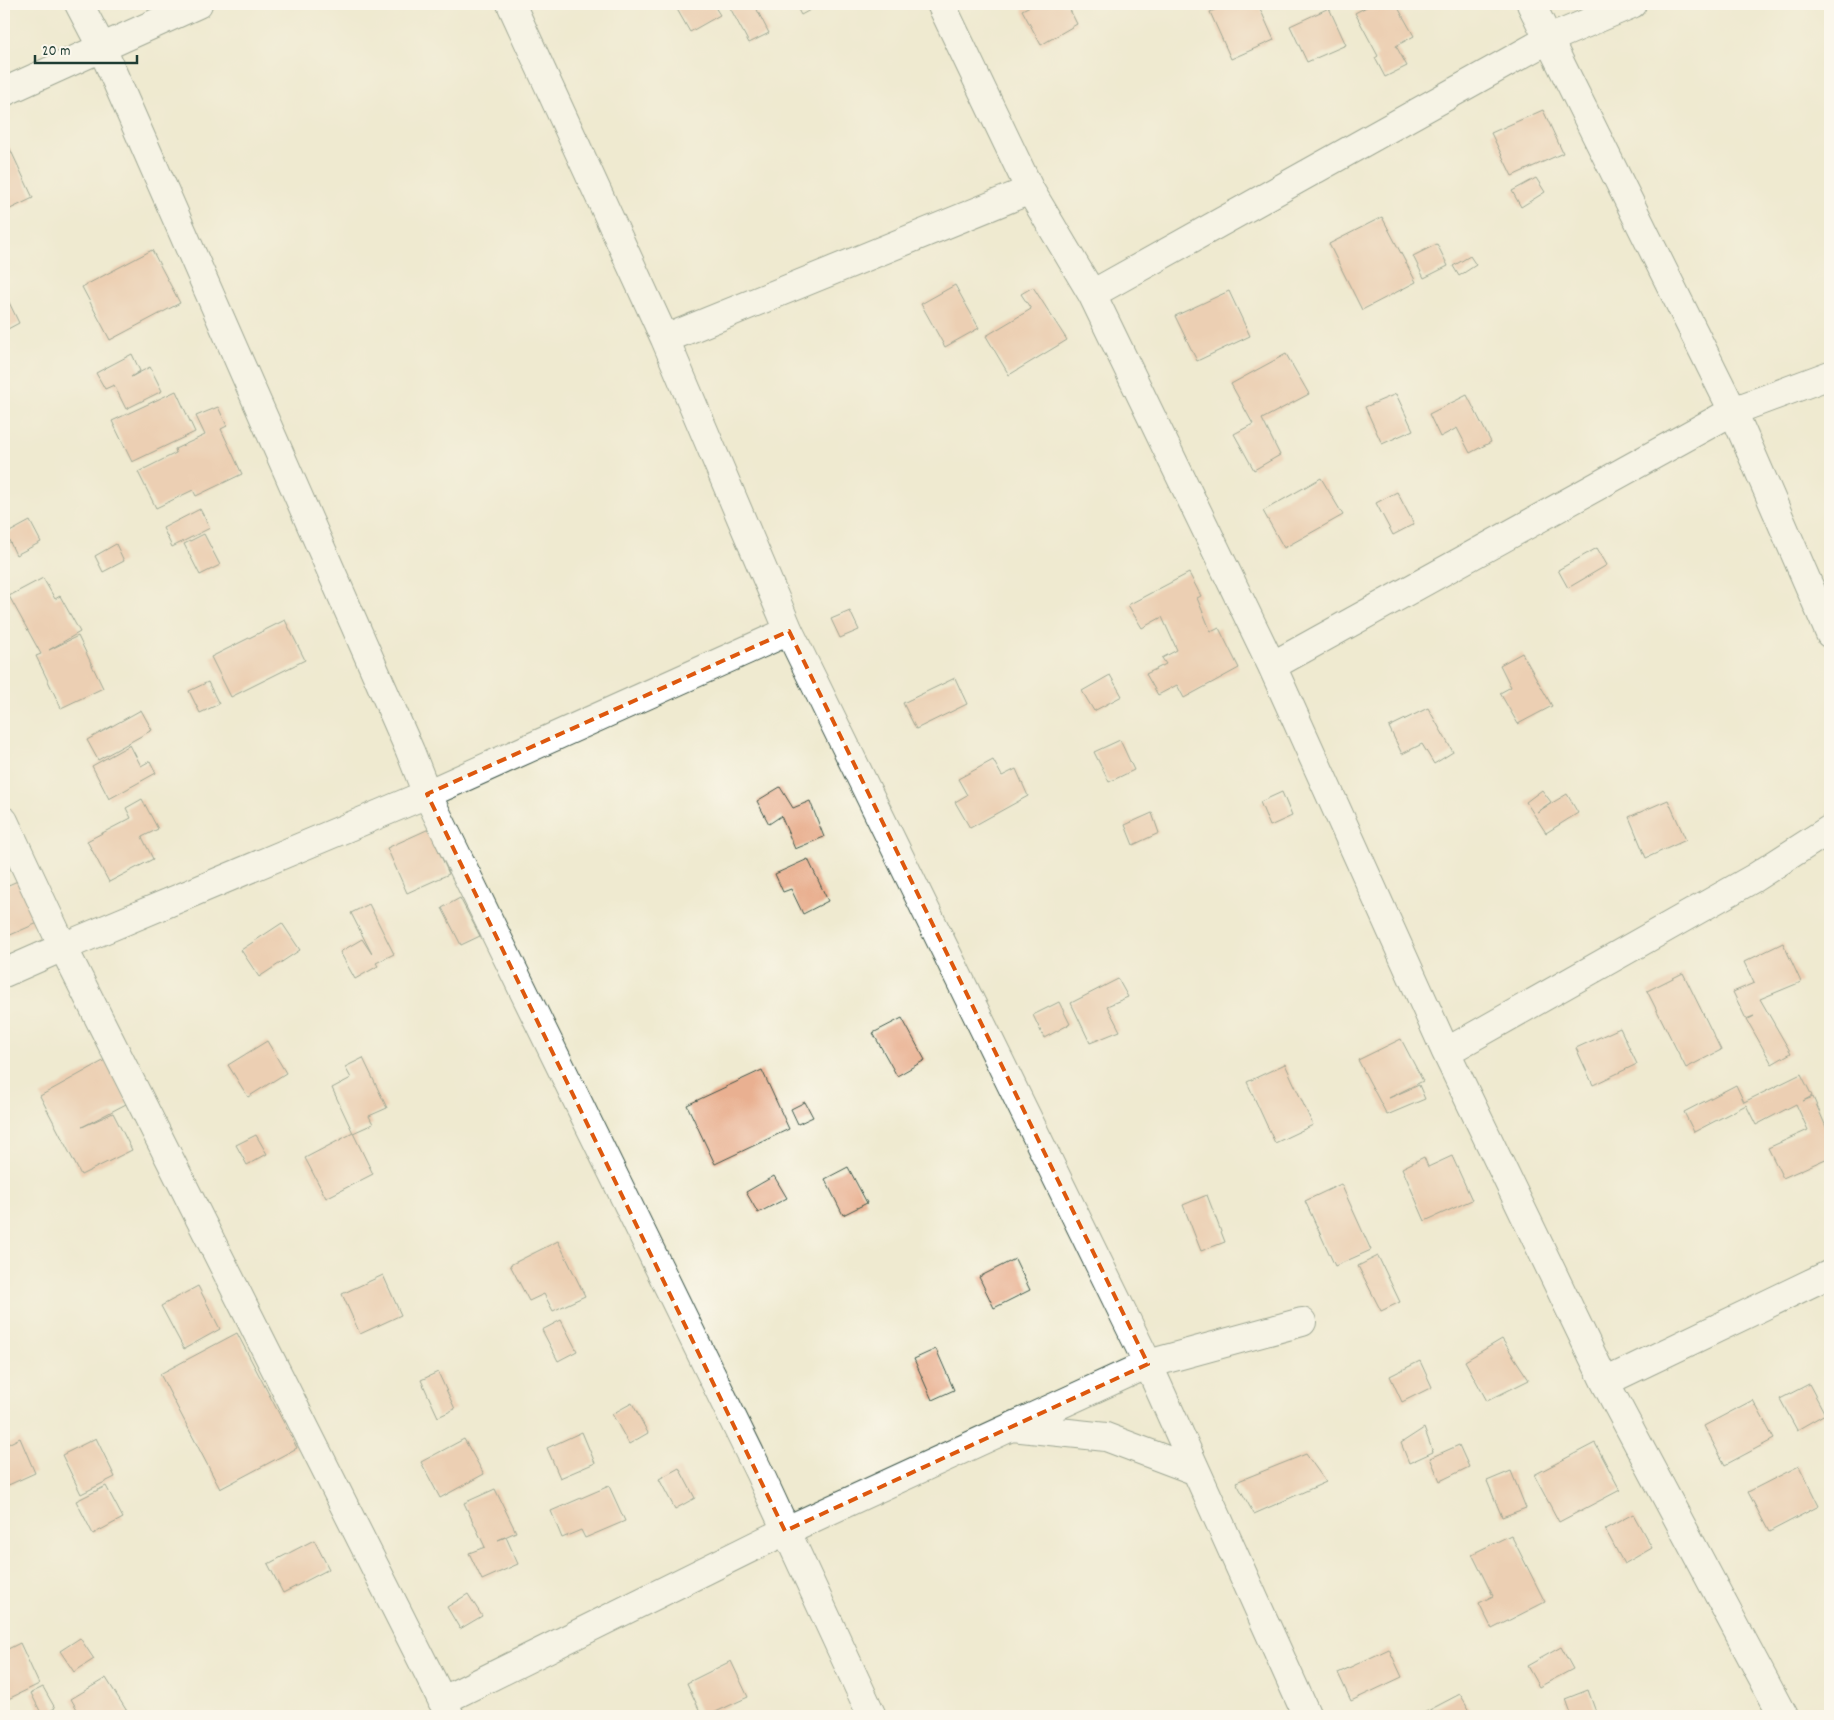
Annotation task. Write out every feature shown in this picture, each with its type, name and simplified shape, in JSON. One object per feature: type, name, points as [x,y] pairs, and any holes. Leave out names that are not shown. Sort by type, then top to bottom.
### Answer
[{"type":"street","points":[[80,4],[101,46],[410,751],[427,794],[759,1472],[872,1716]]},
{"type":"street","points":[[4,92],[101,46],[198,4]]},
{"type":"street","points":[[511,4],[665,339],[789,631],[1148,1364],[1307,1716]]},
{"type":"street","points":[[941,4],[1030,190],[1092,294],[1272,666],[1446,1052],[1605,1382],[1783,1716]]},
{"type":"street","points":[[1531,4],[1733,411],[1830,634]]},
{"type":"street","points":[[1092,294],[1549,39],[1632,4]]},
{"type":"street","points":[[665,339],[1030,190]]},
{"type":"street","points":[[1272,666],[1733,411],[1830,375]]},
{"type":"street","points":[[4,973],[427,794],[789,631]]},
{"type":"street","points":[[4,821],[63,947],[446,1708],[785,1531],[1148,1364],[1302,1322]]},
{"type":"street","points":[[1446,1052],[1754,878],[1830,829]]},
{"type":"street","points":[[1605,1382],[1830,1274]]},
{"type":"street","points":[[1012,1427],[1106,1437],[1196,1471]]},
{"type":"highlighted area","points":[[789,631],[1148,1364],[785,1531],[427,794]]},
{"type":"building","points":[[674,4],[713,4],[720,15],[690,32]]},
{"type":"building","points":[[728,4],[754,4],[769,33],[749,43]]},
{"type":"building","points":[[795,4],[821,4],[801,15]]},
{"type":"building","points":[[1034,4],[1067,4],[1077,24],[1041,45],[1022,10]]},
{"type":"building","points":[[1228,4],[1258,4],[1274,40],[1231,59],[1210,12]]},
{"type":"building","points":[[1372,4],[1396,4],[1414,36],[1396,46],[1407,66],[1385,77],[1375,58],[1378,56],[1355,13]]},
{"type":"building","points":[[1329,8],[1346,45],[1307,62],[1290,26]]},
{"type":"building","points":[[1543,110],[1563,153],[1512,176],[1491,133]]},
{"type":"building","points":[[4,136],[33,198],[6,211],[4,207]]},
{"type":"building","points":[[1536,178],[1545,192],[1521,207],[1512,191]]},
{"type":"building","points":[[1382,217],[1416,282],[1362,310],[1329,244]]},
{"type":"building","points":[[1437,244],[1448,266],[1424,278],[1413,256]]},
{"type":"building","points":[[152,250],[180,303],[110,340],[82,287]]},
{"type":"building","points":[[1470,256],[1476,265],[1459,276],[1453,266]]},
{"type":"building","points":[[955,285],[979,328],[945,347],[921,304]]},
{"type":"building","points":[[1033,287],[1067,340],[1009,375],[986,336],[1031,309],[1021,294]]},
{"type":"building","points":[[1229,291],[1250,336],[1197,361],[1175,316]]},
{"type":"building","points":[[4,292],[19,323],[6,330],[4,325]]},
{"type":"building","points":[[132,354],[140,371],[131,377],[150,367],[162,391],[126,409],[114,385],[105,389],[96,373]]},
{"type":"building","points":[[1286,354],[1309,394],[1262,419],[1280,455],[1254,470],[1234,434],[1253,424],[1231,384]]},
{"type":"building","points":[[176,391],[195,432],[132,462],[112,421]]},
{"type":"building","points":[[1396,394],[1413,430],[1382,444],[1365,407]]},
{"type":"building","points":[[1467,395],[1491,442],[1470,453],[1457,428],[1440,437],[1429,414]]},
{"type":"building","points":[[218,407],[227,426],[221,429],[242,474],[196,496],[193,490],[156,508],[138,472],[176,453],[175,449],[205,435],[196,416]]},
{"type":"building","points":[[1321,478],[1343,515],[1284,548],[1263,511]]},
{"type":"building","points":[[1397,492],[1414,524],[1393,535],[1376,503]]},
{"type":"building","points":[[200,509],[210,528],[172,547],[163,528]]},
{"type":"building","points":[[30,521],[41,542],[16,555],[6,534]]},
{"type":"building","points":[[204,534],[220,565],[200,575],[184,544]]},
{"type":"building","points":[[116,544],[124,561],[103,572],[95,556]]},
{"type":"building","points":[[1597,548],[1607,565],[1568,588],[1558,570]]},
{"type":"building","points":[[1189,573],[1201,596],[1197,598],[1211,632],[1219,628],[1239,668],[1184,698],[1177,685],[1158,695],[1146,674],[1166,664],[1162,658],[1177,650],[1162,617],[1142,628],[1128,605]]},
{"type":"building","points":[[43,578],[55,599],[60,596],[80,632],[49,650],[78,636],[103,688],[61,708],[36,656],[41,654],[9,596]]},
{"type":"building","points":[[850,611],[859,630],[840,638],[831,619]]},
{"type":"building","points":[[285,620],[305,660],[231,697],[211,657]]},
{"type":"building","points":[[1522,653],[1552,706],[1518,724],[1500,693],[1511,687],[1500,665]]},
{"type":"building","points":[[1110,675],[1122,696],[1094,711],[1082,691]]},
{"type":"building","points":[[955,678],[967,704],[916,729],[903,703]]},
{"type":"building","points":[[208,682],[219,704],[200,713],[189,691]]},
{"type":"building","points":[[1428,708],[1453,752],[1434,764],[1422,744],[1402,754],[1389,727]]},
{"type":"building","points":[[141,710],[152,730],[98,760],[87,740]]},
{"type":"building","points":[[1120,740],[1134,770],[1109,782],[1094,752]]},
{"type":"building","points":[[130,745],[141,766],[150,761],[156,773],[109,799],[92,766]]},
{"type":"building","points":[[993,760],[1002,776],[1016,769],[1028,796],[970,828],[955,802],[967,795],[958,779]]},
{"type":"building","points":[[780,787],[793,808],[810,801],[824,837],[795,849],[781,816],[769,824],[757,801]]},
{"type":"building","points":[[1542,790],[1551,802],[1537,812],[1567,794],[1578,813],[1546,833],[1526,802]]},
{"type":"building","points":[[1282,792],[1292,816],[1270,826],[1260,802]]},
{"type":"building","points":[[142,799],[158,829],[142,837],[153,859],[109,882],[87,841],[131,818],[126,808]]},
{"type":"building","points":[[1668,800],[1686,840],[1646,858],[1629,817]]},
{"type":"building","points":[[1152,813],[1159,833],[1133,845],[1125,825]]},
{"type":"building","points":[[429,829],[449,874],[407,893],[387,848]]},
{"type":"building","points":[[808,859],[828,901],[803,914],[791,889],[783,892],[775,874]]},
{"type":"building","points":[[22,879],[40,922],[8,936],[4,926],[4,887]]},
{"type":"building","points":[[460,898],[480,936],[461,945],[442,908]]},
{"type":"building","points":[[369,904],[394,954],[376,963],[378,966],[355,979],[340,952],[362,939],[372,954],[351,913]]},
{"type":"building","points":[[282,923],[300,950],[259,977],[241,950]]},
{"type":"building","points":[[1783,943],[1801,982],[1760,999],[1791,1053],[1772,1064],[1747,1020],[1754,1016],[1746,1019],[1733,992],[1754,983],[1744,962]]},
{"type":"building","points":[[1683,973],[1721,1050],[1686,1068],[1647,991]]},
{"type":"building","points":[[1118,979],[1128,997],[1107,1006],[1120,1031],[1090,1043],[1071,1003]]},
{"type":"building","points":[[1059,1002],[1070,1024],[1044,1038],[1033,1015]]},
{"type":"building","points":[[902,1018],[925,1060],[897,1076],[873,1033]]},
{"type":"building","points":[[1620,1028],[1637,1064],[1593,1085],[1576,1048]]},
{"type":"building","points":[[1401,1039],[1423,1081],[1389,1098],[1419,1085],[1425,1099],[1387,1115],[1358,1060]]},
{"type":"building","points":[[267,1041],[286,1073],[248,1097],[228,1065]]},
{"type":"building","points":[[363,1058],[387,1108],[369,1116],[373,1124],[353,1133],[332,1088],[351,1078],[345,1067]]},
{"type":"building","points":[[105,1060],[128,1103],[82,1127],[113,1113],[132,1150],[81,1175],[40,1096]]},
{"type":"building","points":[[1285,1064],[1313,1125],[1275,1143],[1247,1082]]},
{"type":"building","points":[[762,1070],[789,1129],[715,1164],[687,1105]]},
{"type":"building","points":[[1801,1074],[1812,1096],[1803,1101],[1813,1097],[1830,1136],[1830,1157],[1783,1178],[1768,1148],[1808,1130],[1796,1104],[1756,1125],[1746,1105],[1694,1132],[1684,1112],[1736,1085],[1744,1102]]},
{"type":"building","points":[[805,1102],[813,1117],[798,1124],[791,1109]]},
{"type":"building","points":[[353,1133],[373,1174],[326,1198],[305,1158]]},
{"type":"building","points":[[256,1135],[267,1154],[247,1165],[236,1145]]},
{"type":"building","points":[[1452,1156],[1472,1200],[1425,1221],[1402,1168],[1424,1157],[1428,1167]]},
{"type":"building","points":[[848,1167],[867,1203],[843,1215],[825,1179]]},
{"type":"building","points":[[774,1176],[787,1198],[758,1213],[746,1192]]},
{"type":"building","points":[[1341,1184],[1371,1250],[1335,1266],[1305,1201]]},
{"type":"building","points":[[1207,1195],[1225,1242],[1201,1251],[1183,1205]]},
{"type":"building","points":[[558,1241],[585,1296],[553,1311],[544,1294],[529,1301],[510,1265]]},
{"type":"building","points":[[1378,1256],[1400,1302],[1381,1311],[1358,1266]]},
{"type":"building","points":[[1015,1259],[1030,1290],[994,1308],[979,1277]]},
{"type":"building","points":[[383,1275],[401,1315],[360,1334],[342,1294]]},
{"type":"building","points":[[198,1286],[220,1329],[184,1349],[161,1306]]},
{"type":"building","points":[[561,1320],[577,1351],[558,1361],[542,1330]]},
{"type":"building","points":[[237,1333],[297,1448],[220,1489],[160,1374]]},
{"type":"building","points":[[1502,1339],[1529,1380],[1487,1401],[1465,1361]]},
{"type":"building","points":[[936,1349],[954,1390],[932,1400],[914,1359]]},
{"type":"building","points":[[1420,1361],[1432,1387],[1402,1402],[1390,1376]]},
{"type":"building","points":[[438,1372],[455,1409],[438,1417],[421,1380]]},
{"type":"building","points":[[1809,1384],[1825,1414],[1797,1430],[1780,1399]]},
{"type":"building","points":[[1753,1400],[1774,1439],[1725,1465],[1704,1426]]},
{"type":"building","points":[[632,1403],[648,1433],[629,1444],[612,1414]]},
{"type":"building","points":[[1424,1428],[1433,1452],[1409,1463],[1401,1443]]},
{"type":"building","points":[[582,1432],[595,1463],[560,1478],[547,1448]]},
{"type":"building","points":[[20,1438],[35,1473],[4,1487],[4,1446]]},
{"type":"building","points":[[96,1438],[115,1477],[81,1494],[62,1455]]},
{"type":"building","points":[[464,1439],[484,1474],[440,1498],[421,1462]]},
{"type":"building","points":[[1595,1443],[1620,1490],[1559,1522],[1534,1475]]},
{"type":"building","points":[[1459,1445],[1469,1467],[1440,1481],[1430,1458]]},
{"type":"building","points":[[1306,1454],[1326,1482],[1254,1514],[1236,1482]]},
{"type":"building","points":[[1799,1466],[1819,1506],[1769,1532],[1748,1492]]},
{"type":"building","points":[[679,1468],[695,1498],[675,1509],[659,1479]]},
{"type":"building","points":[[1511,1471],[1526,1508],[1502,1517],[1487,1481]]},
{"type":"building","points":[[106,1486],[123,1518],[93,1534],[76,1501]]},
{"type":"building","points":[[609,1486],[625,1521],[585,1538],[581,1530],[562,1538],[551,1511]]},
{"type":"building","points":[[495,1489],[516,1532],[498,1540],[506,1537],[518,1564],[482,1580],[469,1553],[485,1547],[464,1503]]},
{"type":"building","points":[[1633,1514],[1652,1548],[1624,1564],[1605,1529]]},
{"type":"building","points":[[1511,1535],[1545,1602],[1492,1629],[1479,1603],[1493,1596],[1472,1554]]},
{"type":"building","points":[[314,1540],[329,1569],[283,1593],[268,1564]]},
{"type":"building","points":[[468,1594],[482,1616],[460,1629],[447,1607]]},
{"type":"building","points":[[80,1638],[94,1659],[74,1672],[60,1651]]},
{"type":"building","points":[[20,1643],[39,1684],[4,1701],[4,1651]]},
{"type":"building","points":[[1561,1647],[1573,1669],[1539,1687],[1527,1666]]},
{"type":"building","points":[[1389,1649],[1402,1677],[1351,1701],[1338,1673]]},
{"type":"building","points":[[731,1661],[748,1697],[707,1716],[702,1716],[687,1683]]},
{"type":"building","points":[[106,1678],[130,1716],[81,1716],[71,1699]]},
{"type":"building","points":[[43,1687],[55,1708],[42,1715],[31,1693]]},
{"type":"building","points":[[1588,1690],[1596,1712],[1584,1716],[1571,1716],[1565,1699]]},
{"type":"building","points":[[1460,1694],[1473,1716],[1418,1716]]}]
